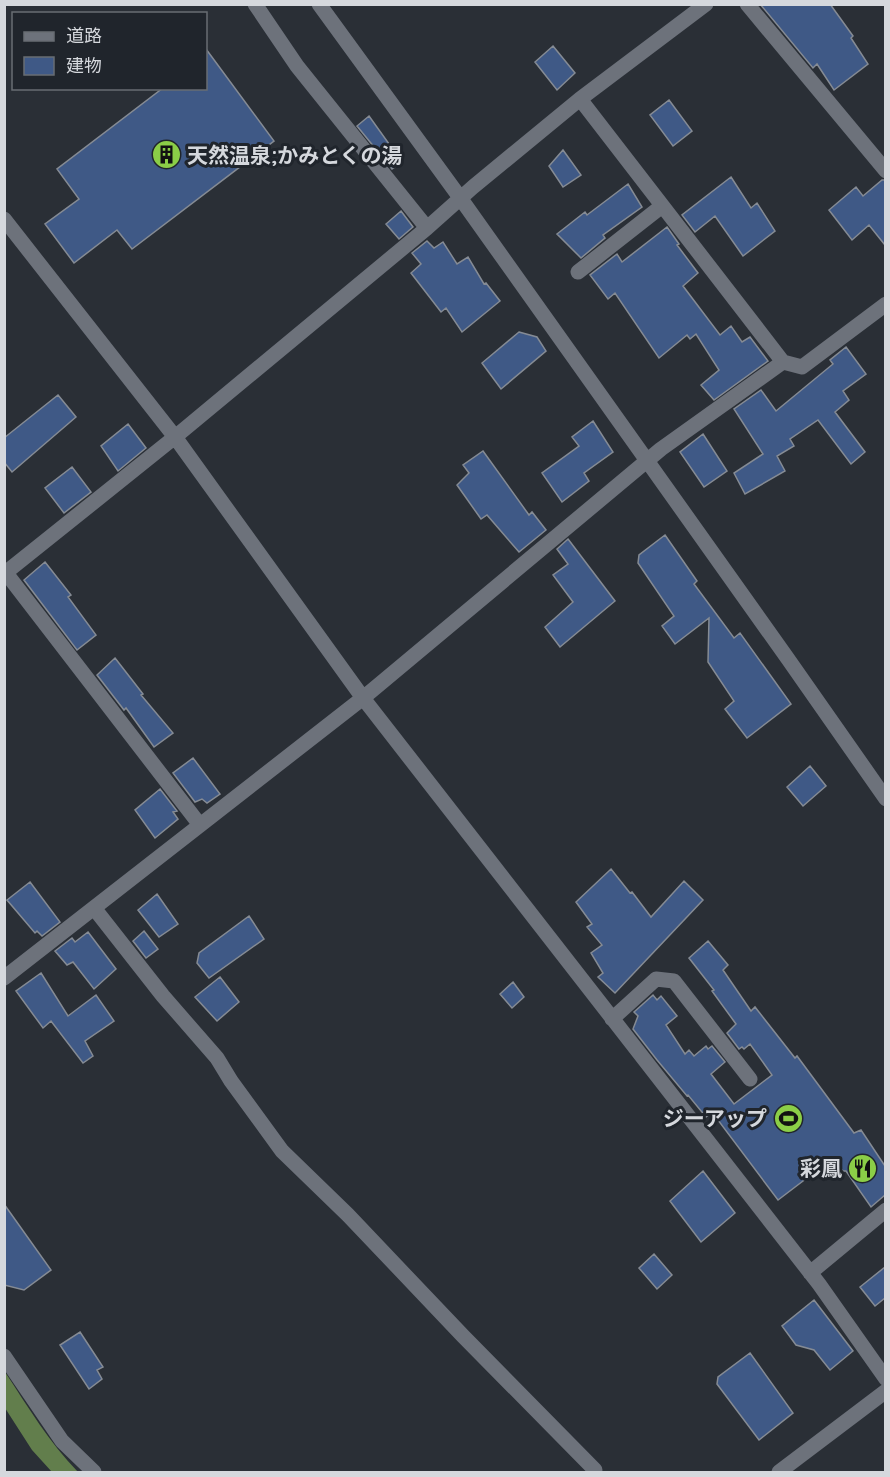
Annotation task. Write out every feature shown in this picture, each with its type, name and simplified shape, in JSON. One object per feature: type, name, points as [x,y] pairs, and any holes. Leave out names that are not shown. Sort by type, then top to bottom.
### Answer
[{"type":"street","points":[[255,4],[297,66],[428,228]]},
{"type":"street","points":[[319,4],[795,668],[885,799]]},
{"type":"street","points":[[200,825],[5,573],[175,437],[580,99],[706,4]]},
{"type":"street","points":[[747,4],[885,171]]},
{"type":"street","points":[[580,99],[783,362],[802,367],[885,304]]},
{"type":"street","points":[[578,272],[662,206]]},
{"type":"street","points":[[4,219],[175,437],[363,698],[810,1273],[885,1379]]},
{"type":"street","points":[[4,978],[363,698],[661,449],[783,362]]},
{"type":"street","points":[[94,909],[163,996],[217,1059],[282,1151],[348,1215],[595,1470]]},
{"type":"street","points":[[612,1019],[656,979],[674,981],[750,1079]]},
{"type":"street","points":[[810,1273],[885,1210]]},
{"type":"street","points":[[4,1356],[62,1442],[94,1473]]},
{"type":"street","points":[[779,1473],[885,1391]]},
{"type":"shaded area","points":[[5,1372],[48,1436],[78,1472],[52,1472],[32,1450],[5,1408]]},
{"type":"building","points":[[760,4],[830,4],[853,36],[851,38],[868,64],[834,90],[817,64],[813,68]]},
{"type":"building","points":[[553,46],[575,73],[557,90],[535,62]]},
{"type":"building","name":"天然温泉;かみとくの湯","points":[[207,50],[274,141],[132,249],[117,230],[74,263],[45,224],[79,199],[57,169],[160,90],[207,90]]},
{"type":"building","points":[[669,100],[692,131],[673,146],[650,115]]},
{"type":"building","points":[[369,116],[402,162],[392,169],[357,126]]},
{"type":"building","points":[[563,150],[581,175],[563,187],[549,166]]},
{"type":"building","points":[[731,177],[751,208],[757,203],[775,231],[743,256],[715,216],[695,232],[682,215]]},
{"type":"building","points":[[885,180],[885,245],[869,225],[852,240],[829,210],[856,187],[863,196]]},
{"type":"building","points":[[628,184],[642,207],[603,235],[605,238],[581,258],[557,234],[585,212],[587,215]]},
{"type":"building","points":[[401,211],[413,227],[399,239],[386,224]]},
{"type":"building","points":[[667,227],[698,273],[683,286],[720,335],[731,326],[742,342],[750,337],[768,361],[714,400],[701,385],[719,370],[696,334],[690,339],[687,335],[659,358],[615,293],[608,299],[590,275],[617,254],[622,262]]},
{"type":"building","points":[[427,241],[434,248],[443,242],[457,264],[468,257],[484,284],[486,283],[500,301],[462,332],[446,308],[441,312],[411,273],[421,264],[412,253]]},
{"type":"building","points":[[519,332],[537,337],[546,351],[501,389],[482,363]]},
{"type":"building","points":[[846,347],[866,374],[843,391],[849,400],[835,412],[865,452],[851,464],[818,420],[790,439],[794,446],[777,456],[785,471],[745,494],[734,473],[763,454],[734,409],[761,390],[776,411],[833,364],[830,360]]},
{"type":"building","points":[[58,395],[76,417],[12,472],[4,462],[4,438]]},
{"type":"building","points":[[593,421],[613,452],[584,473],[589,481],[562,502],[542,473],[579,446],[572,437]]},
{"type":"building","points":[[128,424],[146,448],[118,471],[101,446]]},
{"type":"building","points":[[703,434],[727,471],[704,487],[680,452]]},
{"type":"building","points":[[483,451],[529,515],[532,512],[546,530],[519,552],[487,515],[481,519],[457,485],[469,473],[463,465]]},
{"type":"building","points":[[72,467],[91,492],[64,513],[45,488]]},
{"type":"building","points":[[665,535],[697,581],[694,584],[734,638],[740,633],[791,704],[747,738],[725,709],[734,701],[708,662],[709,618],[675,644],[662,626],[674,616],[638,563],[639,555]]},
{"type":"building","points":[[568,539],[615,601],[560,647],[545,627],[573,602],[553,575],[568,564],[557,549]]},
{"type":"building","points":[[45,562],[71,595],[68,597],[96,635],[77,650],[24,580]]},
{"type":"building","points":[[115,658],[143,694],[141,695],[173,733],[154,747],[126,708],[124,710],[97,675]]},
{"type":"building","points":[[193,758],[220,794],[207,803],[202,799],[195,802],[173,773]]},
{"type":"building","points":[[810,766],[826,786],[803,806],[787,787]]},
{"type":"building","points":[[160,789],[177,811],[173,812],[178,819],[155,838],[135,810]]},
{"type":"building","points":[[611,869],[651,917],[684,881],[703,900],[615,993],[598,977],[603,973],[591,953],[602,945],[587,927],[592,924],[576,902]]},
{"type":"building","points":[[30,882],[60,922],[42,936],[37,931],[35,933],[7,900]]},
{"type":"building","points":[[157,894],[178,924],[159,937],[138,910]]},
{"type":"building","points":[[249,916],[264,939],[209,978],[197,963],[199,953]]},
{"type":"building","points":[[144,931],[158,949],[146,958],[133,941]]},
{"type":"building","points":[[88,932],[116,969],[94,989],[73,962],[67,965],[55,951],[72,938],[75,942]]},
{"type":"building","points":[[708,941],[728,965],[723,970],[751,1011],[755,1007],[795,1058],[797,1056],[854,1133],[861,1130],[885,1166],[885,1195],[871,1207],[846,1171],[843,1171],[832,1159],[778,1200],[712,1112],[706,1117],[633,1029],[638,1016],[634,1012],[653,995],[657,1000],[661,996],[677,1016],[666,1025],[685,1054],[689,1050],[694,1056],[706,1046],[708,1049],[712,1046],[725,1062],[711,1074],[734,1104],[772,1075],[750,1044],[744,1049],[742,1047],[739,1049],[727,1033],[736,1024],[712,991],[714,990],[689,958]]},
{"type":"building","points":[[41,973],[68,1016],[96,995],[114,1021],[85,1041],[93,1056],[83,1063],[51,1021],[43,1028],[16,991]]},
{"type":"building","points":[[220,977],[239,1002],[217,1021],[195,997]]},
{"type":"building","points":[[513,982],[524,997],[512,1008],[500,994]]},
{"type":"building","points":[[703,1171],[735,1213],[701,1242],[670,1201]]},
{"type":"building","points":[[4,1204],[51,1270],[24,1290],[4,1285]]},
{"type":"building","points":[[654,1254],[672,1275],[657,1289],[639,1268]]},
{"type":"building","points":[[885,1267],[885,1298],[875,1306],[860,1287]]},
{"type":"building","points":[[814,1300],[853,1351],[830,1370],[814,1350],[796,1345],[782,1326]]},
{"type":"building","points":[[80,1332],[103,1367],[97,1370],[102,1379],[89,1389],[60,1345]]},
{"type":"building","points":[[750,1353],[793,1413],[759,1440],[717,1384],[718,1377]]},
{"type":"place","name":"天然温泉;かみとくの湯","points":[[166,155]]},
{"type":"place","name":"ジーアップ","points":[[788,1118]]},
{"type":"place","name":"彩鳳","points":[[863,1168]]}]
